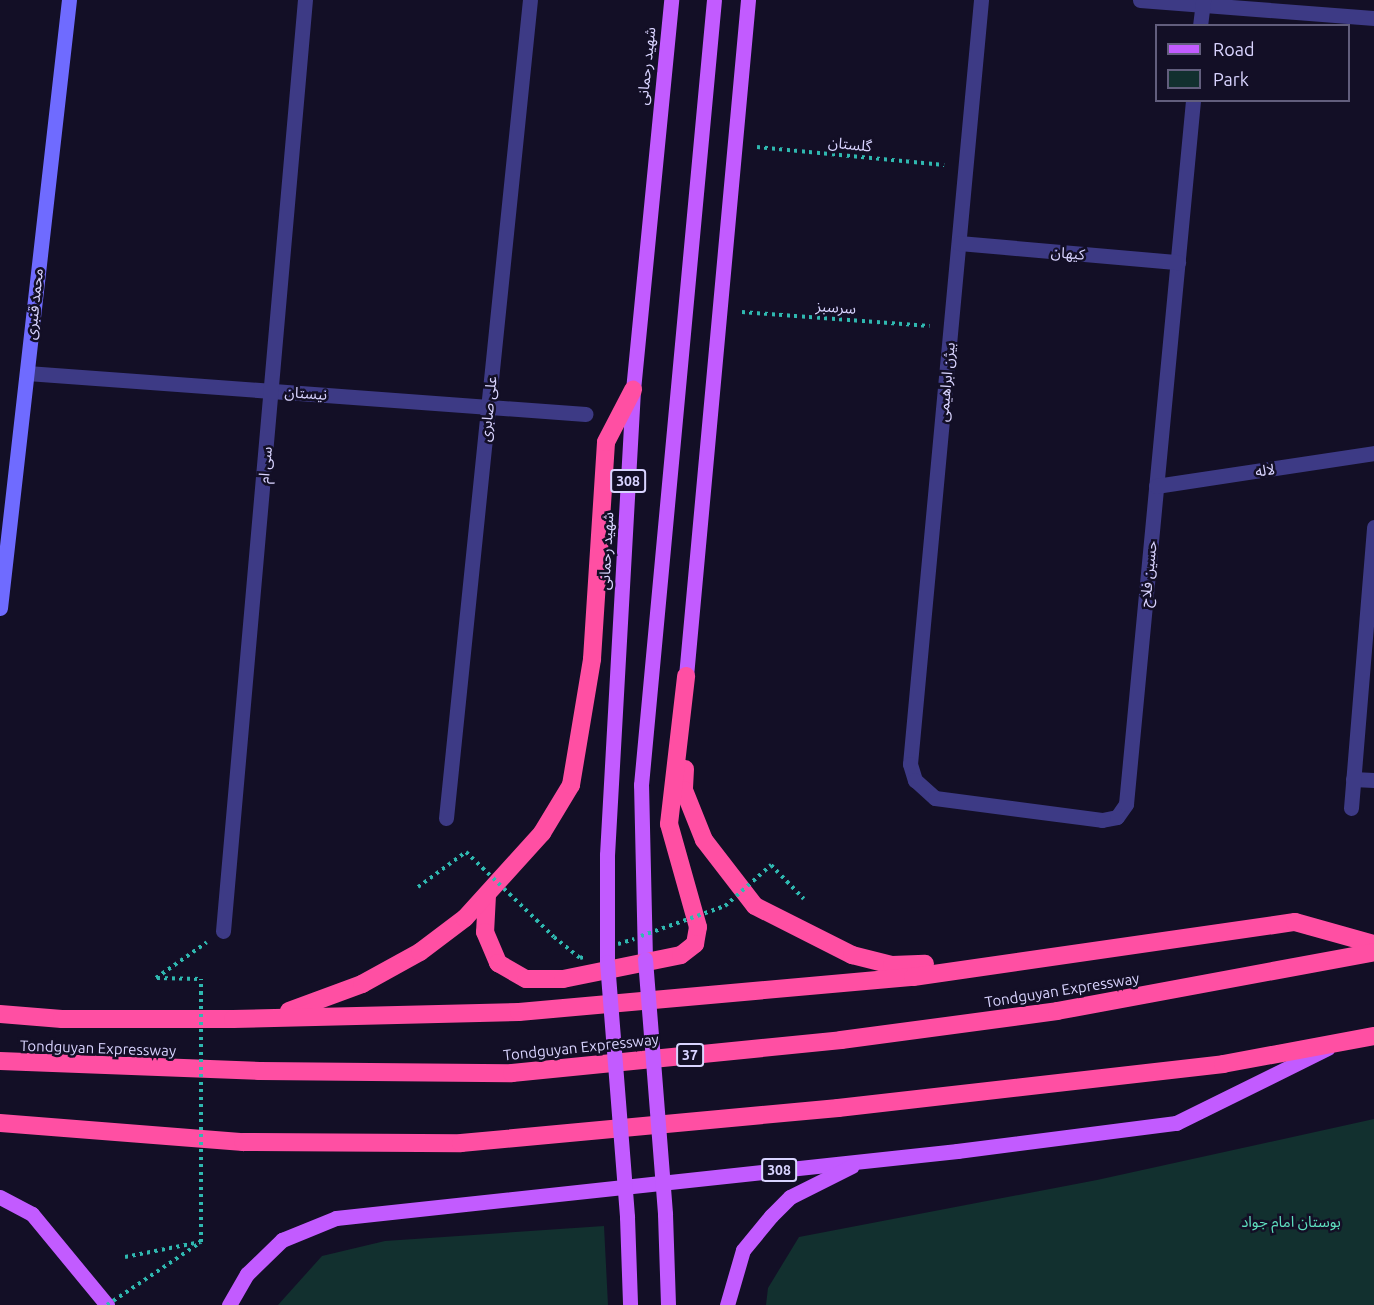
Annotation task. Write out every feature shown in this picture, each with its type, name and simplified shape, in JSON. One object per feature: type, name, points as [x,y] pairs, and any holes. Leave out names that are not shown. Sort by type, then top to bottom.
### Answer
[{"type":"highway","points":[[233,1019],[300,1010],[362,984],[420,952],[465,918],[542,833],[571,785],[592,659],[606,442],[633,390]]},
{"type":"highway","points":[[487,895],[485,932],[498,963],[526,978],[563,979],[681,955],[695,944],[698,927],[669,824],[686,676]]},
{"type":"highway","points":[[686,676],[684,790],[704,840],[755,906],[852,955],[891,965],[1005,963]]},
{"type":"highway","points":[[0,1014],[62,1019],[233,1019],[519,1012],[913,977],[1295,922],[1374,944]]},
{"type":"highway","name":"Tondguyan Expressway","points":[[0,1061],[272,1071],[512,1073],[841,1040],[1057,1011],[1374,952]]},
{"type":"highway","points":[[0,1123],[243,1142],[461,1143],[990,1091],[1223,1064],[1374,1036]]},
{"type":"main road","name":"شهید رحمانی","points":[[630,1305],[627,1217],[607,963],[607,855],[633,390],[671,0]]},
{"type":"main road","name":"308","points":[[668,1305],[665,1214],[645,959],[641,785],[714,0]]},
{"type":"main road","points":[[686,676],[720,311],[732,145],[748,0]]},
{"type":"main road","name":"308","points":[[229,1305],[247,1274],[282,1240],[336,1218],[862,1161],[1176,1123],[1346,1040]]},
{"type":"main road","points":[[727,1305],[743,1250],[771,1216],[790,1197],[862,1161]]},
{"type":"main road","points":[[0,1197],[32,1214],[107,1305]]},
{"type":"street","name":"محمد قنبری","points":[[0,608],[69,0]]},
{"type":"street","name":"سی ام","points":[[223,931],[305,0]]},
{"type":"street","name":"علی صابری","points":[[447,818],[530,0]]},
{"type":"street","name":"بیژن ابراهیمی","points":[[910,764],[981,0]]},
{"type":"street","points":[[1140,0],[1202,2],[1374,18]]},
{"type":"street","points":[[1200,24],[1202,2]]},
{"type":"street","name":"حسین فلاح","points":[[910,764],[915,780],[935,798],[957,804],[1102,820],[1117,817],[1126,804],[1193,102]]},
{"type":"street","name":"کیهان","points":[[959,243],[1178,262]]},
{"type":"street","name":"نیستان","points":[[27,373],[585,414]]},
{"type":"street","name":"لاله","points":[[1156,486],[1374,453]]},
{"type":"street","points":[[1351,808],[1374,527]]},
{"type":"street","points":[[1353,778],[1374,780]]},
{"type":"path","name":"گلستان","points":[[732,145],[966,167]]},
{"type":"path","name":"سرسبز","points":[[720,311],[951,328]]},
{"type":"path","points":[[418,887],[466,852],[580,958],[591,954]]},
{"type":"path","points":[[613,946],[725,906],[771,865],[804,899]]},
{"type":"path","points":[[201,1242],[201,979],[156,978],[223,931]]},
{"type":"path","points":[[125,1257],[201,1242]]},
{"type":"path","points":[[107,1305],[201,1242]]},
{"type":"green space","name":"بوستان امام جواد","points":[[1374,1119],[1374,1305],[766,1305],[768,1288],[799,1237],[1097,1180]]},
{"type":"green space","points":[[604,1226],[608,1305],[278,1305],[322,1256],[385,1241]]}]
